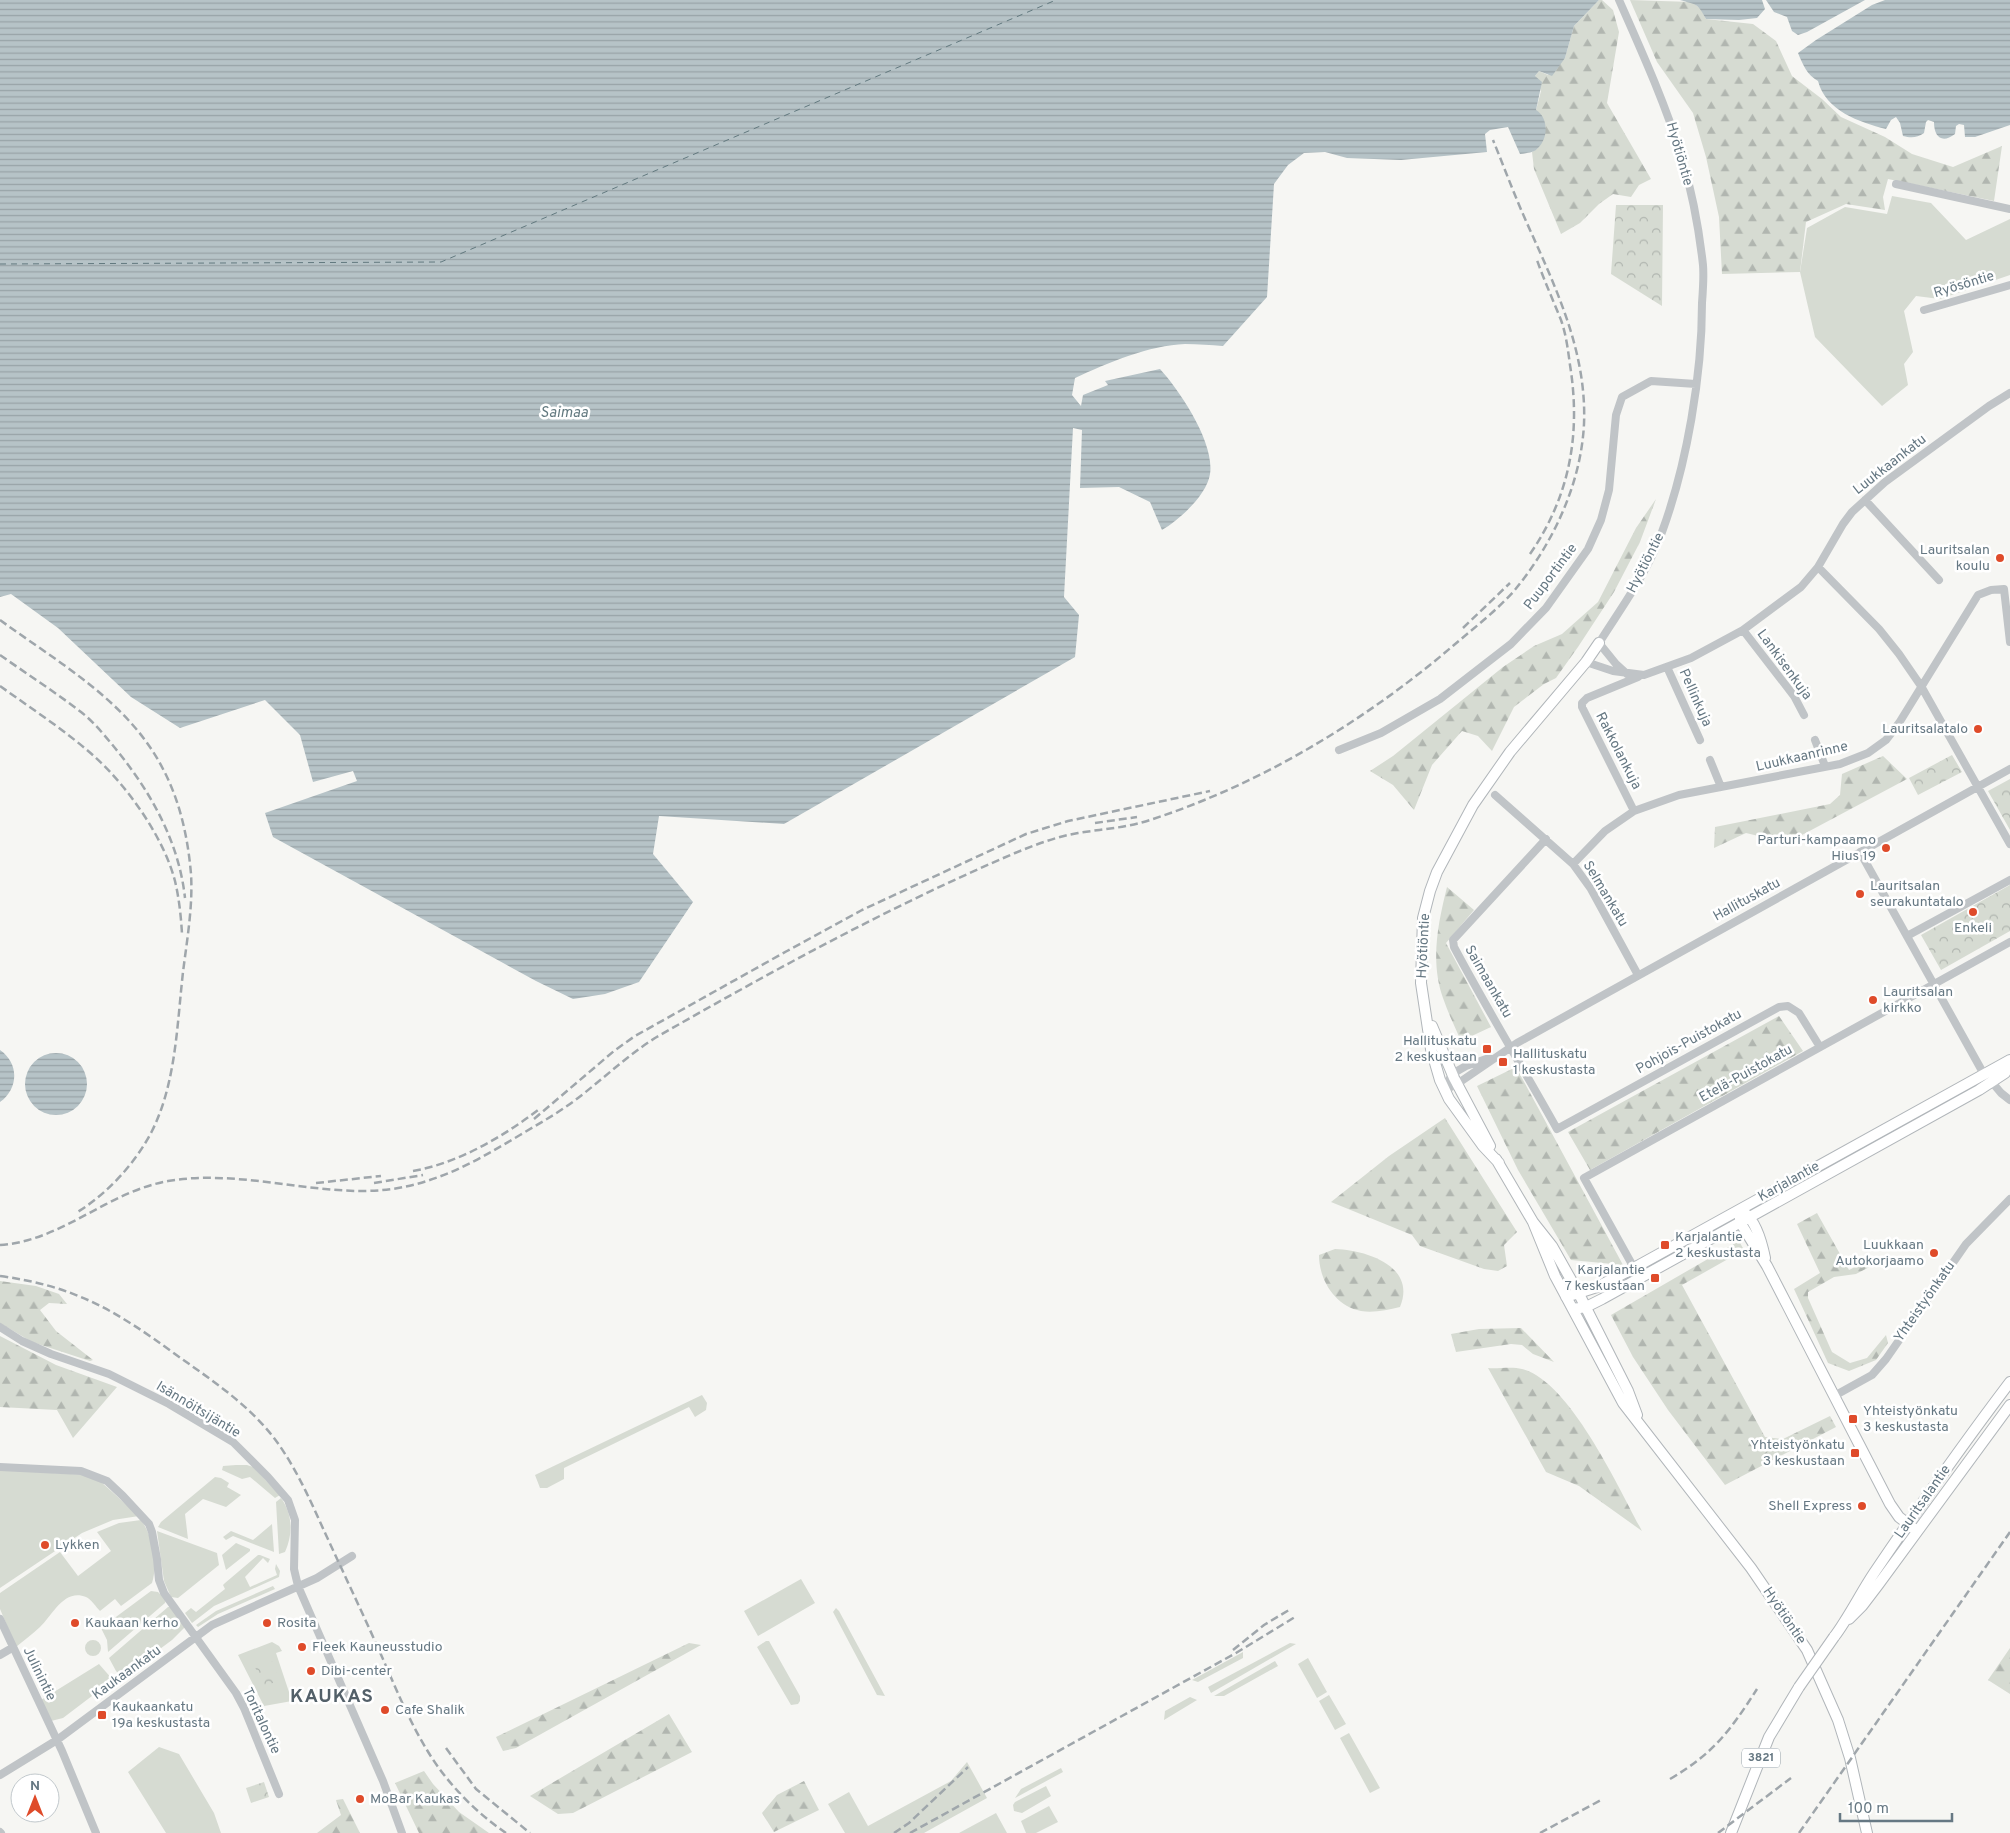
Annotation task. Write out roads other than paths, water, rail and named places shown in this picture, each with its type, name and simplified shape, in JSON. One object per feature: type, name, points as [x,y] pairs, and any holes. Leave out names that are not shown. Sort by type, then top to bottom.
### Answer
[{"type":"main road","name":"Hyötiöntie","points":[[1499,1163],[1483,1146],[1444,1090],[1431,1049],[1421,983],[1423,918],[1437,872],[1459,829],[1491,778],[1586,662],[1599,643]]},
{"type":"main road","name":"Hyötiöntie","points":[[1425,1009],[1457,1084],[1533,1222],[1555,1276],[1623,1403],[1751,1568],[1807,1650],[1838,1720],[1850,1758],[1867,1833]]},
{"type":"main road","name":"Karjalantie","points":[[1573,1309],[1586,1307],[1750,1217],[1988,1078],[2010,1060]]},
{"type":"main road","name":"Karjalantie","points":[[1566,1297],[1597,1287],[1634,1268],[1740,1209],[1988,1078],[2005,1073],[2010,1066]]},
{"type":"main road","points":[[1740,1209],[1750,1217],[1759,1236],[1767,1266]]},
{"type":"main road","points":[[1740,1209],[1740,1222],[1767,1266],[1890,1504],[1894,1511],[1917,1531]]},
{"type":"main road","name":"Hyötiöntie","points":[[1533,1222],[1552,1246],[1586,1307],[1628,1391],[1642,1428]]},
{"type":"main road","name":"Lauritsalantie","points":[[1731,1833],[1769,1737],[1799,1687],[1842,1625],[1854,1603],[1907,1524],[2010,1382]]},
{"type":"main road","name":"Lauritsalantie","points":[[1842,1625],[1862,1606],[2010,1405]]},
{"type":"street","name":"Hyötiöntie","points":[[1599,643],[1634,589],[1662,533],[1676,485],[1690,423],[1702,343],[1703,266],[1690,189],[1668,117],[1619,0]]},
{"type":"street","points":[[1896,184],[2010,208]]},
{"type":"street","name":"Ryösöntie","points":[[1924,310],[2010,284]]},
{"type":"street","name":"Puuportintie","points":[[1339,750],[1381,732],[1440,699],[1511,644],[1546,608],[1588,549],[1601,520],[1609,490],[1616,415],[1622,397],[1651,380],[1696,384]]},
{"type":"street","name":"Luukkaankatu","points":[[1586,662],[1627,674],[1644,675],[1691,658],[1743,630],[1801,587],[1818,567],[1843,524],[1864,500],[1885,482],[1989,406],[2010,394]]},
{"type":"street","points":[[1864,500],[1939,580]]},
{"type":"street","points":[[1818,567],[1879,629],[1921,686],[2010,844]]},
{"type":"street","name":"Luukkaanrinne","points":[[1573,864],[1605,831],[1634,811],[1679,795],[1840,764],[1868,753],[1886,740],[1899,723],[1978,595],[1991,590],[2004,589],[2010,642]]},
{"type":"street","name":"Lankisenkuja","points":[[1743,630],[1794,696],[1804,715]]},
{"type":"street","points":[[1599,643],[1627,674]]},
{"type":"street","name":"Pellinkuja","points":[[1667,667],[1700,740]]},
{"type":"street","name":"Rakkolankuja","points":[[1634,811],[1591,726],[1582,703],[1597,693],[1644,675]]},
{"type":"street","points":[[1815,740],[1825,766]]},
{"type":"street","points":[[1710,760],[1722,787]]},
{"type":"street","name":"Hallituskatu","points":[[1444,1090],[1457,1084],[1510,1046],[2010,769]]},
{"type":"street","name":"Selmankatu","points":[[1495,795],[1573,864],[1591,889],[1638,975]]},
{"type":"street","name":"Saimaankatu","points":[[1546,839],[1453,940],[1454,948],[1557,1129]]},
{"type":"street","points":[[1860,852],[1988,1078],[2010,1100]]},
{"type":"street","points":[[1907,936],[2010,880]]},
{"type":"street","name":"Etelä-Puistokatu","points":[[1634,1268],[1584,1178],[2010,942]]},
{"type":"street","name":"Pohjois-Puistokatu","points":[[1557,1129],[1779,1007],[1788,1006],[1799,1013],[1820,1047]]},
{"type":"street","name":"Hallituskatu","points":[[1452,1074],[1466,1066],[1498,1055]]},
{"type":"street","points":[[1444,1090],[1452,1074]]},
{"type":"street","name":"Yhteistyönkatu","points":[[1834,1396],[1872,1375],[1886,1359],[1966,1244],[2010,1199]]},
{"type":"street","name":"Isännöitsijäntie","points":[[0,1327],[22,1341],[51,1354],[109,1374],[170,1404],[233,1442],[268,1476],[288,1500],[294,1520],[294,1569],[298,1586],[384,1781],[402,1833]]},
{"type":"street","name":"Toritalontie","points":[[0,1467],[81,1471],[107,1481],[149,1524],[164,1593],[236,1693],[279,1794]]},
{"type":"street","name":"Kaukaankatu","points":[[0,1775],[57,1740],[212,1625],[317,1578],[352,1556]]},
{"type":"street","name":"Julinintie","points":[[0,1619],[12,1648],[57,1740],[96,1833]]},
{"type":"street","points":[[0,1656],[12,1648]]},
{"type":"water","name":"Saimaa","points":[[0,0],[1599,0],[1574,26],[1565,58],[1552,76],[1539,71],[1535,76],[1542,82],[1536,110],[1543,117],[1546,127],[1542,143],[1536,150],[1520,154],[1508,127],[1490,130],[1485,134],[1487,152],[1401,160],[1347,158],[1325,152],[1304,153],[1288,165],[1274,184],[1267,297],[1223,346],[1185,344],[1143,351],[1075,378],[1072,395],[1081,406],[1083,395],[1108,385],[1105,381],[1160,369],[1177,390],[1202,433],[1210,461],[1210,474],[1204,490],[1198,498],[1184,513],[1162,530],[1150,502],[1119,487],[1080,488],[1082,430],[1073,428],[1064,597],[1079,615],[1075,657],[784,824],[659,816],[653,854],[693,902],[639,982],[605,994],[573,999],[536,981],[273,837],[265,813],[357,781],[353,771],[313,782],[300,735],[265,700],[180,728],[131,697],[58,628],[11,594],[0,597]]},
{"type":"water","points":[[1680,0],[1762,0],[1765,9],[1757,18],[1739,20],[1706,19],[1696,5]]},
{"type":"water","points":[[1766,0],[1865,0],[1807,32],[1798,35],[1792,31],[1787,17],[1774,12]]},
{"type":"water","points":[[1885,0],[2010,0],[2010,125],[1975,137],[1965,137],[1964,125],[1959,124],[1956,126],[1955,134],[1943,139],[1935,132],[1934,122],[1928,120],[1924,133],[1916,137],[1909,137],[1903,136],[1900,123],[1896,117],[1891,120],[1886,129],[1865,123],[1845,114],[1828,100],[1818,81],[1806,69],[1798,53],[1872,5]]},
{"type":"water","points":[[0,1050],[11,1062],[14,1076],[11,1090],[0,1102]]},
{"type":"water","points":[[50,1053],[62,1053],[78,1062],[85,1072],[87,1084],[85,1096],[78,1106],[62,1115],[50,1115],[39,1110],[30,1101],[25,1090],[25,1078],[30,1067],[39,1058]]},
{"type":"railway","points":[[0,1245],[23,1242],[44,1235],[125,1195],[168,1181],[192,1178],[241,1179],[314,1188],[363,1191],[385,1190],[406,1186],[446,1174],[483,1156],[557,1113],[655,1038],[743,988],[877,917],[969,873],[1038,844],[1070,835],[1141,823],[1232,788],[1310,748],[1385,699],[1454,645],[1514,591],[1541,554],[1562,513],[1571,492],[1582,447],[1584,397],[1575,345],[1558,295],[1493,140]]},
{"type":"railway","points":[[1530,554],[1555,510],[1563,487],[1573,440],[1574,415],[1573,391],[1564,331],[1537,260]]},
{"type":"railway","points":[[1463,628],[1510,583]]},
{"type":"railway","points":[[0,620],[69,668],[91,686],[112,704],[149,745],[163,769],[174,794],[182,820],[190,860],[190,911],[177,1033],[171,1074],[160,1113],[145,1143],[129,1166],[99,1197],[76,1213]]},
{"type":"railway","points":[[0,655],[86,716],[128,765],[151,800],[170,838],[177,857],[185,898]]},
{"type":"railway","points":[[0,686],[84,747],[107,769],[132,798],[154,831],[170,865],[178,894],[182,934]]},
{"type":"railway","points":[[534,1119],[614,1051],[635,1036],[862,910],[1026,834],[1068,821],[1210,791]]},
{"type":"railway","points":[[1095,823],[1137,817]]},
{"type":"railway","points":[[413,1171],[463,1156],[509,1130],[538,1110]]},
{"type":"railway","points":[[374,1183],[423,1175]]},
{"type":"railway","points":[[316,1183],[381,1176]]},
{"type":"railway","points":[[0,1276],[26,1280],[72,1293],[113,1313],[153,1338],[215,1382],[263,1425],[282,1449],[303,1485],[402,1701],[427,1750],[443,1774],[462,1796],[483,1816],[506,1833]]},
{"type":"railway","points":[[1799,1833],[2010,1532]]},
{"type":"railway","points":[[1233,1650],[1264,1625],[1289,1610]]},
{"type":"railway","points":[[910,1833],[1236,1653],[1295,1617]]},
{"type":"railway","points":[[1670,1779],[1698,1760],[1720,1740],[1757,1689]]},
{"type":"railway","points":[[446,1748],[476,1789],[530,1833]]},
{"type":"railway","points":[[894,1833],[909,1823],[968,1767]]},
{"type":"railway","points":[[1718,1833],[1791,1778]]},
{"type":"railway","points":[[1540,1833],[1603,1799]]},
{"type":"place","name":"Lauritsalan koulu","points":[[2000,558]]},
{"type":"place","name":"Lauritsalatalo","points":[[1978,729]]},
{"type":"place","name":"Parturi-kampaamo Hius 19","points":[[1886,848]]},
{"type":"place","name":"Lauritsalan seurakuntatalo","points":[[1860,894]]},
{"type":"place","name":"Enkeli","points":[[1973,912]]},
{"type":"place","name":"Lauritsalan kirkko","points":[[1873,1000]]},
{"type":"place","name":"Hallituskatu 2 keskustaan","points":[[1487,1049]]},
{"type":"place","name":"Hallituskatu 1 keskustasta","points":[[1503,1062]]},
{"type":"place","name":"Karjalantie 2 keskustasta","points":[[1665,1245]]},
{"type":"place","name":"Luukkaan Autokorjaamo","points":[[1934,1253]]},
{"type":"place","name":"Karjalantie 7 keskustaan","points":[[1655,1278]]},
{"type":"place","name":"Yhteistyönkatu 3 keskustasta","points":[[1853,1419]]},
{"type":"place","name":"Yhteistyönkatu 3 keskustaan","points":[[1855,1453]]},
{"type":"place","name":"Shell Express","points":[[1862,1506]]},
{"type":"place","name":"Lykken","points":[[45,1545]]},
{"type":"place","name":"Kaukaan kerho","points":[[75,1623]]},
{"type":"place","name":"Rosita","points":[[267,1623]]},
{"type":"place","name":"Fleek Kauneusstudio","points":[[302,1647]]},
{"type":"place","name":"Dibi-center","points":[[311,1671]]},
{"type":"place","name":"Cafe Shalik","points":[[385,1710]]},
{"type":"place","name":"Kaukaankatu 19a keskustasta","points":[[102,1715]]},
{"type":"place","name":"MoBar Kaukas","points":[[360,1799]]},
{"type":"district","name":"KAUKAS","points":[[332,1697]]}]
